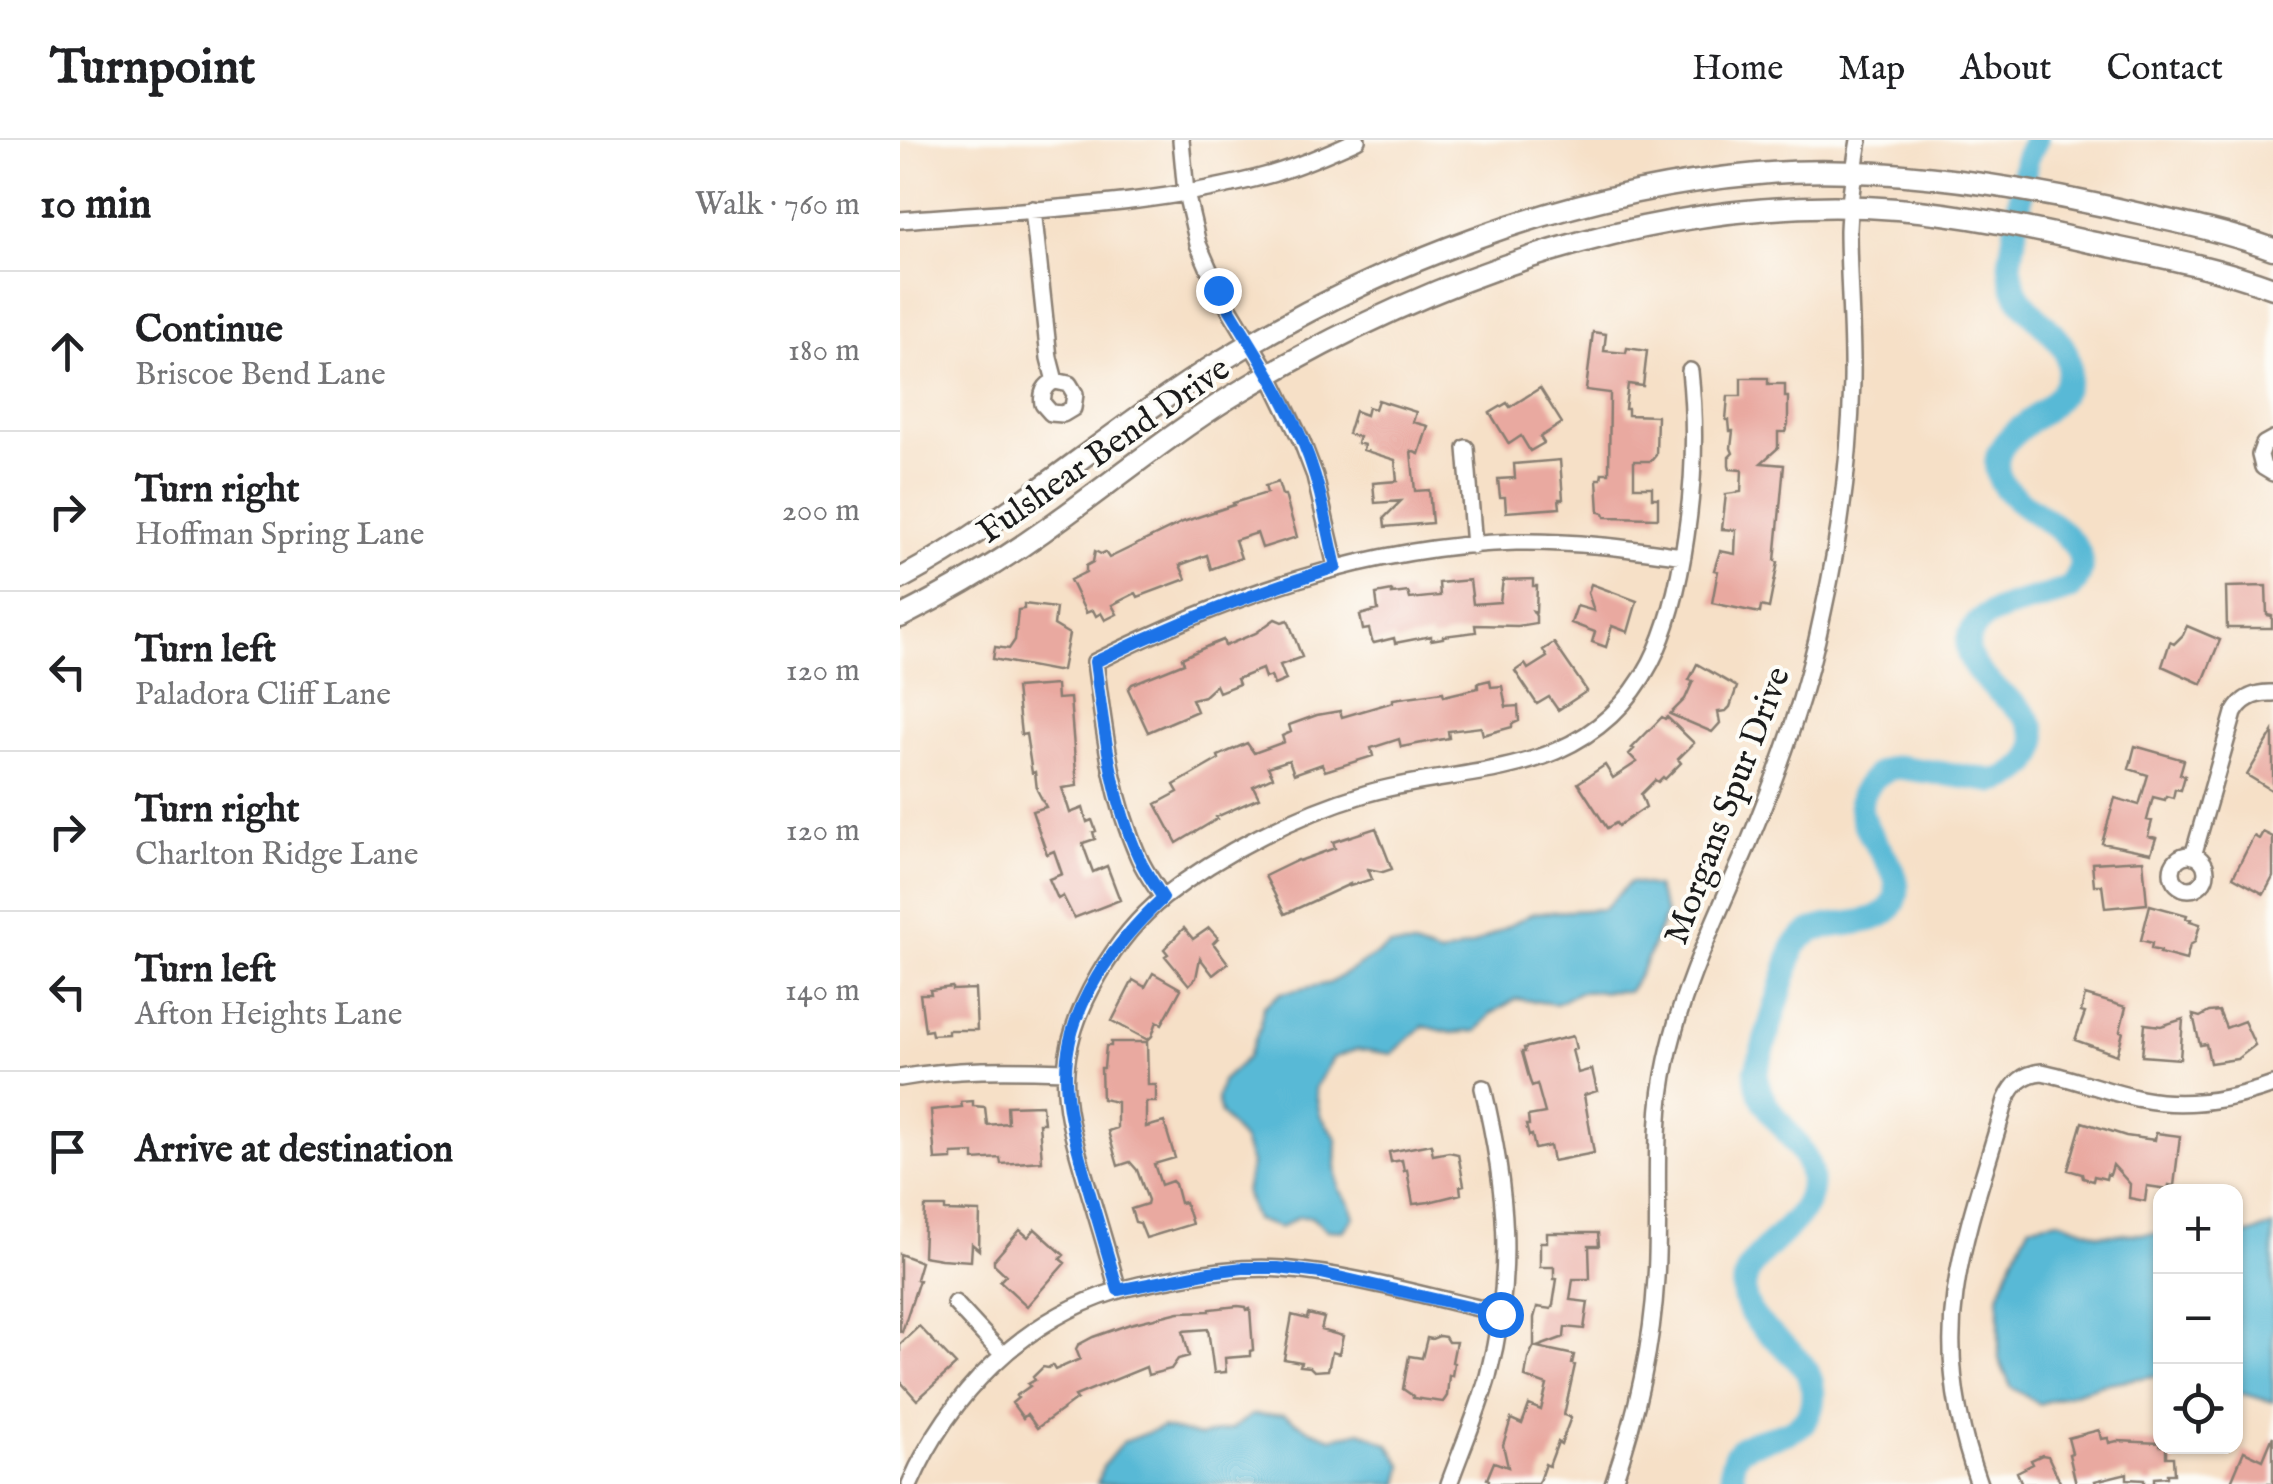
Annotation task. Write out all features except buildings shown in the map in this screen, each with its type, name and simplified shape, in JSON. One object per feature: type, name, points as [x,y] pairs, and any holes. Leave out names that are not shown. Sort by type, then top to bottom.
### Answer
[{"type":"main road","name":"Fulshear Bend Drive","points":[[901,579],[992,524],[1166,398],[1251,343],[1410,263],[1566,210],[1713,179],[1760,173],[1854,173],[1969,182],[2068,198],[2186,224],[2273,249]]},
{"type":"main road","name":"Fulshear Bend Drive","points":[[908,613],[1013,552],[1194,421],[1269,374],[1362,325],[1484,273],[1647,227],[1781,208],[1897,209],[1965,217],[2062,236],[2194,264],[2273,288]]},
{"type":"main road","points":[[901,579],[908,613]]},
{"type":"street","points":[[1181,140],[1186,193],[1205,261],[1269,374],[1302,442],[1315,476],[1336,567]]},
{"type":"street","points":[[900,220],[1186,193],[1272,174],[1357,140]]},
{"type":"street","name":"Morgans Spur Drive","points":[[1613,1484],[1635,1418],[1653,1320],[1657,1276],[1656,1134],[1667,1058],[1694,974],[1787,745],[1832,572],[1850,422],[1850,206],[1859,140]]},
{"type":"street","points":[[1033,208],[1046,339],[1055,382]]},
{"type":"street","points":[[1118,1290],[1068,1111],[1066,1072],[1076,1025],[1097,978],[1139,921],[1163,898],[1274,830],[1366,793],[1555,752],[1610,717],[1636,688],[1670,619],[1690,507],[1694,407],[1690,371]]},
{"type":"street","points":[[2273,439],[2264,444],[2260,456],[2263,467],[2273,474]]},
{"type":"street","points":[[1466,448],[1474,546]]},
{"type":"street","points":[[1163,898],[1141,863],[1126,826],[1107,753],[1095,662],[1213,609],[1336,567],[1391,556],[1514,542],[1600,545],[1683,556]]},
{"type":"street","points":[[2192,856],[2237,706],[2257,694],[2273,693]]},
{"type":"street","points":[[900,1078],[992,1069],[1066,1072]]},
{"type":"street","points":[[1979,1484],[1962,1423],[1954,1373],[1955,1296],[2006,1100],[2015,1084],[2042,1072],[2138,1098],[2179,1103],[2222,1100],[2273,1084]]},
{"type":"street","points":[[1449,1484],[1488,1377],[1506,1254],[1503,1192],[1483,1088]]},
{"type":"street","points":[[910,1484],[944,1422],[1002,1354],[1061,1315],[1118,1290],[1210,1272],[1278,1268],[1321,1273],[1500,1314]]},
{"type":"street","points":[[955,1303],[1002,1354]]},
{"type":"water","points":[[1630,882],[1656,887],[1666,914],[1629,991],[1579,992],[1556,1004],[1516,999],[1491,1014],[1477,1031],[1452,1033],[1423,1026],[1392,1054],[1357,1049],[1333,1058],[1315,1088],[1320,1115],[1337,1139],[1339,1189],[1354,1217],[1343,1231],[1327,1230],[1311,1217],[1298,1217],[1280,1228],[1255,1220],[1245,1192],[1251,1164],[1243,1141],[1221,1114],[1217,1099],[1222,1081],[1247,1058],[1260,1028],[1263,1007],[1281,993],[1330,983],[1390,946],[1414,946],[1440,955],[1472,945],[1533,913],[1604,909]]},
{"type":"water","points":[[2059,1220],[2099,1234],[2153,1234],[2153,1376],[2102,1384],[2039,1404],[2011,1387],[1999,1359],[1999,1295],[2030,1225]]},
{"type":"water","points":[[2273,1226],[2273,1402],[2243,1394],[2243,1236]]},
{"type":"water","points":[[1252,1415],[1284,1415],[1332,1438],[1361,1431],[1389,1445],[1403,1466],[1399,1484],[1097,1484],[1103,1466],[1123,1442],[1162,1427],[1200,1436],[1231,1429]]},
{"type":"waterway","points":[[1734,1484],[1732,1464],[1738,1451],[1794,1429],[1805,1420],[1812,1404],[1807,1372],[1751,1313],[1744,1283],[1758,1256],[1794,1221],[1810,1193],[1811,1176],[1806,1160],[1766,1104],[1756,1072],[1794,946],[1822,927],[1880,916],[1895,900],[1893,872],[1862,815],[1861,801],[1877,775],[1898,767],[1994,781],[2016,772],[2032,757],[2032,726],[1972,662],[1969,637],[1978,623],[1996,612],[2071,588],[2080,570],[2079,554],[2071,540],[2010,492],[2000,479],[1997,463],[2009,438],[2059,396],[2069,369],[2062,345],[2025,305],[2011,276],[2027,156],[2036,140]]},
{"type":"route","points":[[1218,290],[1269,374],[1302,442],[1315,476],[1336,567],[1213,609],[1095,662],[1107,753],[1126,826],[1141,863],[1163,898],[1139,921],[1097,978],[1071,1040],[1066,1072],[1068,1111],[1079,1155],[1118,1290],[1210,1272],[1278,1268],[1321,1273],[1500,1314]]}]
